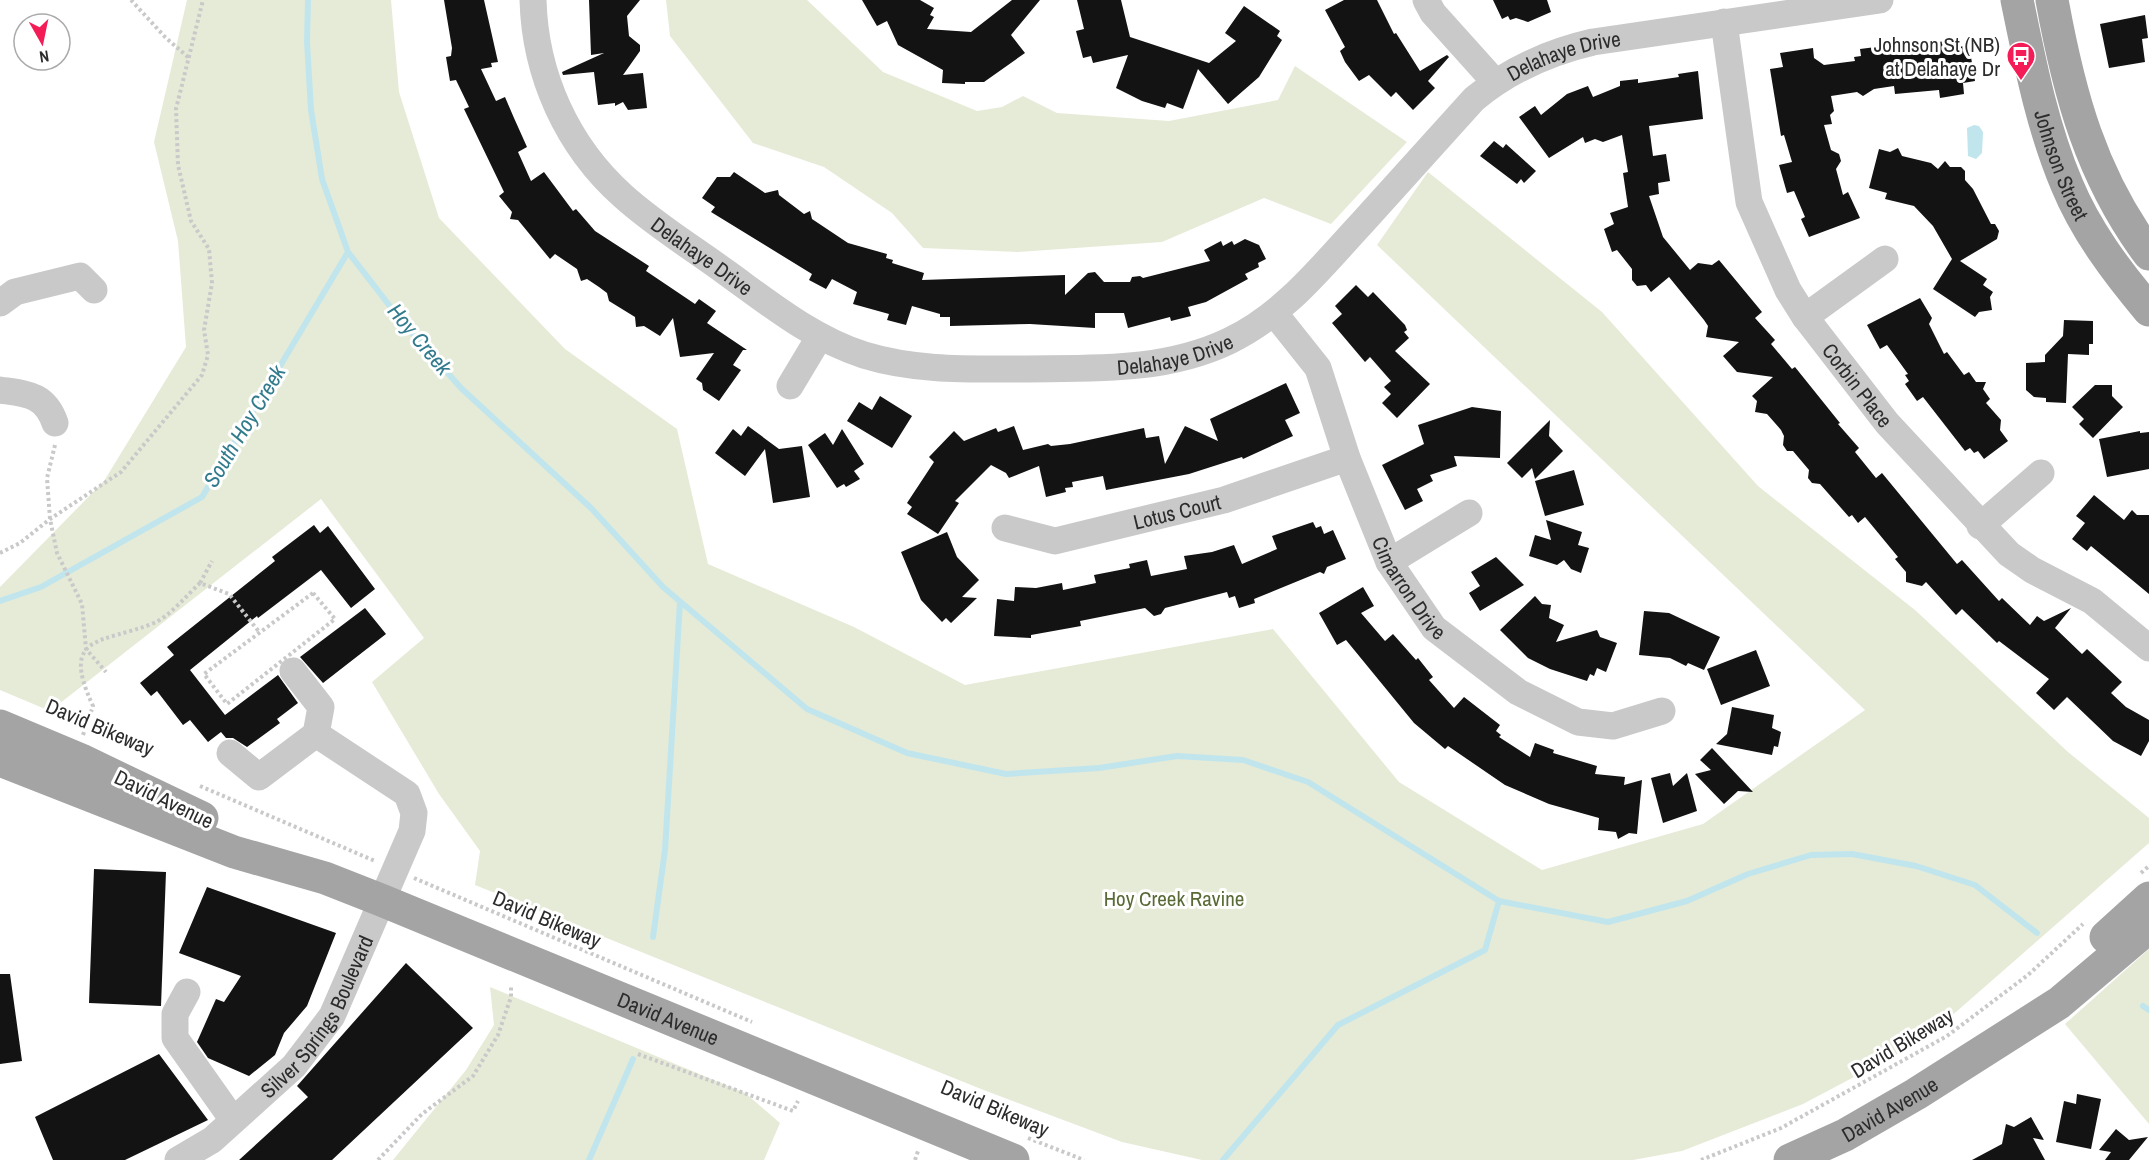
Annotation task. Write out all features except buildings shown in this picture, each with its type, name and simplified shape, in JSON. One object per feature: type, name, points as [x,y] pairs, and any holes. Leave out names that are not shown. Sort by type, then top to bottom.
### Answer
[{"type":"main road","name":"Johnson Street","points":[[2017,0],[2048,134],[2068,187],[2117,271],[2149,310]]},
{"type":"main road","name":"Johnson Street","points":[[2052,0],[2072,96],[2083,132],[2112,196],[2149,254]]},
{"type":"main road","name":"David Avenue","points":[[0,726],[105,771],[325,878],[1019,1148]]},
{"type":"main road","name":"David Avenue","points":[[0,760],[234,852],[325,878]]},
{"type":"main road","name":"David Avenue","points":[[1987,1050],[2149,898]]},
{"type":"main road","name":"David Avenue","points":[[1790,1160],[1845,1136],[1987,1050],[2059,1003],[2149,927]]},
{"type":"street","name":"Delahaye Drive","points":[[533,0],[536,41],[549,89],[570,131],[604,178],[627,200],[788,317],[820,336],[863,355],[919,367],[1122,367],[1173,361],[1198,353],[1228,341],[1275,314],[1294,297],[1474,99],[1495,82],[1522,68],[1574,46],[1880,0]]},
{"type":"street","points":[[1426,0],[1433,13],[1495,82]]},
{"type":"street","name":"Corbin Place","points":[[1724,22],[1749,202],[1785,283],[1805,317],[1887,423],[1980,525],[2018,562],[2092,601],[2149,648]]},
{"type":"street","points":[[1805,317],[1885,259]]},
{"type":"street","points":[[0,303],[15,292],[80,276],[94,290]]},
{"type":"street","name":"Cimarron Drive","points":[[1275,314],[1289,328],[1318,368],[1347,458],[1389,562],[1434,628],[1518,692],[1578,722],[1613,726],[1662,711]]},
{"type":"street","points":[[790,386],[820,336]]},
{"type":"street","points":[[0,390],[31,395],[50,408],[55,423]]},
{"type":"street","name":"Lotus Court","points":[[1005,528],[1055,541],[1224,500],[1347,458]]},
{"type":"street","points":[[1980,525],[2041,473]]},
{"type":"street","points":[[1389,562],[1469,513]]},
{"type":"street","points":[[230,753],[259,777],[316,734],[321,707],[293,671]]},
{"type":"street","name":"Silver Springs Boulevard","points":[[178,1160],[212,1140],[294,1066],[332,1016],[412,831],[414,813],[407,794],[316,734]]},
{"type":"street","points":[[187,992],[175,1014],[175,1038],[233,1120]]},
{"type":"path","points":[[131,0],[165,38],[189,58]]},
{"type":"path","points":[[0,553],[20,543],[50,519],[121,472],[202,375],[208,355],[204,330],[212,284],[208,249],[191,221],[178,165],[176,109],[203,0]]},
{"type":"path","points":[[55,423],[56,442],[47,478],[50,519],[57,553],[82,604],[86,649],[106,672]]},
{"type":"path","points":[[83,736],[93,706],[81,678],[81,659],[86,649],[105,636],[156,622],[200,583],[212,561]]},
{"type":"path","points":[[200,583],[229,594],[260,633]]},
{"type":"path","points":[[313,593],[335,620],[227,704],[204,674],[260,633],[313,593]]},
{"type":"path","name":"David Bikeway","points":[[73,732],[94,741]]},
{"type":"path","name":"David Bikeway","points":[[190,782],[754,1023]]},
{"type":"path","name":"David Bikeway","points":[[1701,1160],[1781,1128],[1947,1036],[2028,975],[2085,922]]},
{"type":"path","points":[[378,1160],[423,1114],[473,1076],[498,1035],[511,997],[511,986]]},
{"type":"path","points":[[638,1054],[793,1111],[798,1101]]},
{"type":"path","name":"David Bikeway","points":[[1019,1148],[1084,1160]]},
{"type":"path","points":[[915,1160],[918,1151]]},
{"type":"green space","name":"Hoy Creek Ravine","points":[[187,0],[391,0],[399,92],[439,218],[565,349],[677,429],[708,564],[854,627],[965,685],[1273,629],[1399,782],[1542,870],[1703,824],[1865,710],[1377,245],[1428,172],[1602,312],[1758,486],[1915,610],[2068,752],[2149,818],[2149,843],[1924,1040],[1803,1104],[1682,1151],[1633,1160],[1202,1160],[1122,1142],[981,1089],[475,885],[480,851],[439,794],[372,682],[424,638],[321,499],[50,711],[0,690],[0,587],[104,481],[186,347],[178,241],[154,142]]},
{"type":"green space","points":[[666,0],[807,0],[883,72],[977,111],[1002,107],[1023,96],[1057,113],[1169,121],[1278,100],[1295,66],[1407,142],[1331,224],[1264,198],[1162,242],[1018,252],[923,248],[892,213],[824,167],[753,143],[670,36]]},
{"type":"green space","points":[[2149,949],[2149,1124],[2065,1024]]},
{"type":"green space","points":[[490,987],[745,1093],[780,1123],[764,1160],[393,1160],[466,1070],[494,1025]]},
{"type":"water","points":[[1974,125],[1979,126],[1983,132],[1982,153],[1976,159],[1968,156],[1967,128]]},
{"type":"waterway","name":"Hoy Creek","points":[[308,0],[307,42],[311,110],[322,179],[348,252],[403,323],[461,388],[592,509],[663,587],[807,709],[907,753],[1006,774],[1099,768],[1177,756],[1243,760],[1308,782],[1499,901],[1608,922],[1687,901],[1748,874],[1811,855],[1852,854],[1916,866],[1975,885],[2037,933]]},
{"type":"waterway","name":"South Hoy Creek","points":[[0,601],[41,587],[202,497],[348,252]]},
{"type":"waterway","points":[[653,937],[665,850],[680,602]]},
{"type":"waterway","points":[[1223,1160],[1338,1025],[1485,950],[1499,901]]},
{"type":"waterway","points":[[2143,1006],[2149,1010]]},
{"type":"waterway","points":[[589,1160],[633,1059]]},
{"type":"place","name":"Johnson St (NB) at Delahaye Dr","points":[[2021,82]]}]
